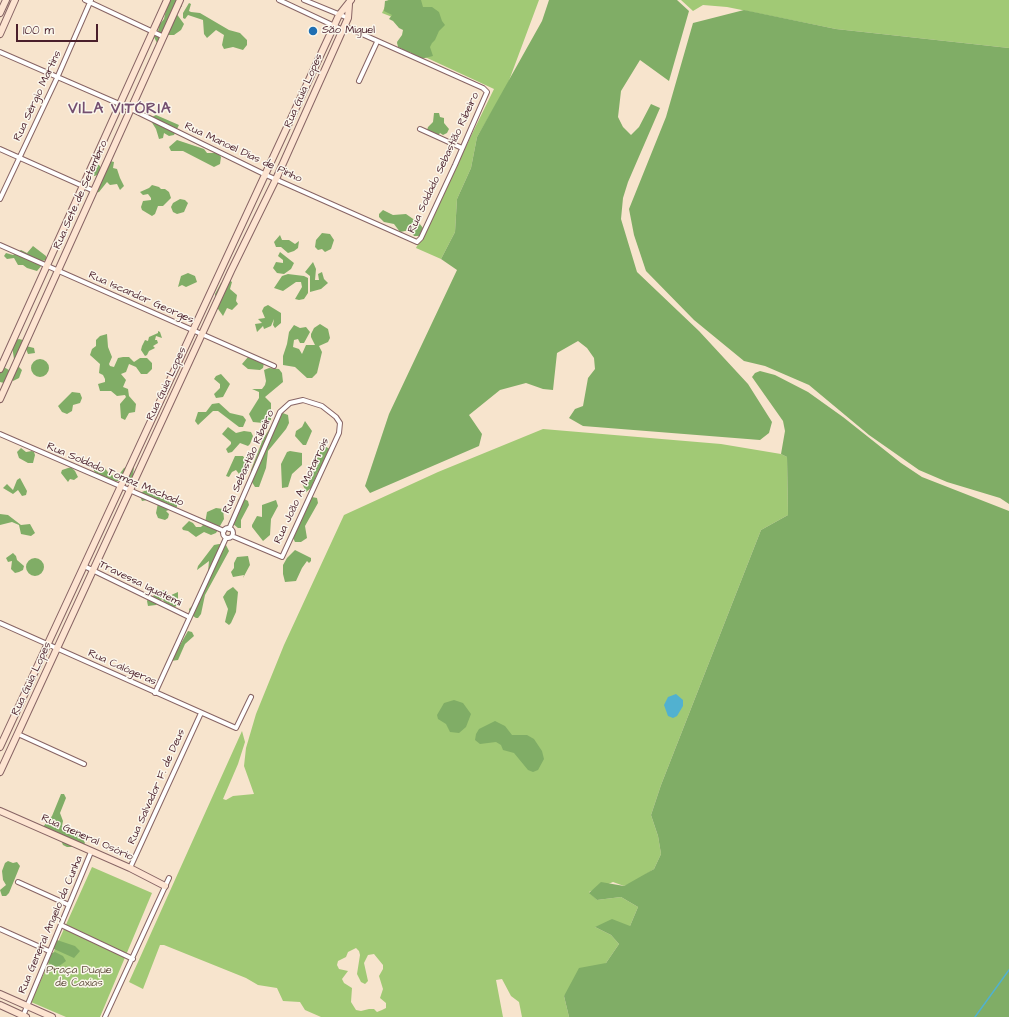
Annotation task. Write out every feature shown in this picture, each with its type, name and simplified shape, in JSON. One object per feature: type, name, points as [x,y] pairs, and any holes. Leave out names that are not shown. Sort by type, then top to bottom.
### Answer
[{"type":"main road","points":[[0,13],[6,0]]},
{"type":"main road","points":[[0,34],[15,0]]},
{"type":"main road","name":"Rua Sete de Setembro","points":[[0,369],[83,186],[118,104],[167,0]]},
{"type":"main road","name":"Rua Sete de Setembro","points":[[0,399],[180,0]]},
{"type":"main road","name":"Rua Guia Lopes","points":[[0,747],[339,15],[350,2]]},
{"type":"main road","name":"Rua Guia Lopes","points":[[0,772],[201,335],[276,179],[348,18],[350,2]]},
{"type":"main road","points":[[305,90],[314,94]]},
{"type":"main road","name":"Rua General Osório","points":[[0,811],[130,868],[165,886]]},
{"type":"main road","points":[[0,994],[52,1017]]},
{"type":"main road","points":[[0,1005],[24,1016]]},
{"type":"street","points":[[279,0],[377,42],[359,81]]},
{"type":"street","points":[[304,0],[348,18]]},
{"type":"street","points":[[88,1],[164,37]]},
{"type":"street","name":"Rua Sérgio Martins","points":[[0,199],[57,78],[88,1]]},
{"type":"street","name":"Rua Soldado Sebastião Ribeiro","points":[[377,42],[483,88],[487,92],[421,238],[417,242],[413,242]]},
{"type":"street","name":"Rua Manoel Dias de Pinho","points":[[0,52],[118,104],[266,175],[413,242]]},
{"type":"street","points":[[420,129],[462,148]]},
{"type":"street","points":[[0,149],[94,191]]},
{"type":"street","name":"Rua Iscandor Georges","points":[[0,245],[274,366]]},
{"type":"street","name":"Rua Sebastião Ribeiro","points":[[229,529],[280,412],[290,403],[304,400],[322,406],[336,417],[340,423],[339,433]]},
{"type":"street","name":"Rua João A. Motarrois","points":[[232,536],[282,557],[339,433]]},
{"type":"street","name":"Rua Soldado Tomaz Machado","points":[[0,434],[224,531]]},
{"type":"street","points":[[155,693],[226,538],[224,531],[229,529],[232,531],[232,536],[226,538]]},
{"type":"street","name":"Travessa Iguatemi","points":[[84,566],[189,617]]},
{"type":"street","name":"Rua Calógeras","points":[[0,623],[236,728],[251,697]]},
{"type":"street","name":"Rua Salvador F. de Deus","points":[[130,868],[201,713]]},
{"type":"street","points":[[18,734],[84,764]]},
{"type":"street","name":"Rua General Angelo da Cunha","points":[[24,1016],[49,951],[92,852]]},
{"type":"street","points":[[105,1017],[169,878]]},
{"type":"street","points":[[18,882],[69,905]]},
{"type":"street","points":[[61,925],[133,959]]},
{"type":"street","points":[[0,929],[49,951]]},
{"type":"green space","points":[[168,0],[182,0],[182,6],[176,13],[184,24],[181,30],[174,35],[167,35],[158,45],[154,37],[158,32],[159,25],[164,19]]},
{"type":"green space","points":[[388,0],[539,0],[507,86],[477,137],[471,168],[457,199],[455,232],[441,259],[416,248],[494,89],[397,44],[410,24],[382,13]]},
{"type":"green space","points":[[421,0],[423,7],[432,7],[439,12],[445,25],[439,31],[430,47],[433,56],[421,59],[413,56],[410,52],[406,55],[402,53],[402,49],[398,47],[397,42],[402,35],[403,30],[389,19],[392,15],[384,11],[385,1]]},
{"type":"green space","points":[[549,0],[677,0],[689,11],[669,81],[640,60],[621,91],[618,117],[623,127],[631,135],[639,127],[651,104],[660,108],[628,182],[623,198],[621,219],[637,272],[699,331],[748,384],[772,422],[769,433],[760,440],[583,426],[569,418],[575,409],[583,406],[588,378],[595,369],[594,358],[587,348],[578,341],[557,353],[553,390],[543,389],[526,383],[500,390],[469,415],[482,434],[479,446],[370,493],[365,486],[389,414],[457,270],[441,259],[455,232],[457,199],[471,168],[477,137],[542,21]]},
{"type":"green space","points":[[681,0],[1009,0],[1009,48],[836,29],[727,7],[703,5],[693,11]]},
{"type":"green space","points":[[189,3],[191,4],[189,11],[200,13],[229,30],[240,33],[247,40],[247,45],[243,50],[233,47],[224,49],[222,45],[224,35],[216,30],[207,38],[204,34],[203,20],[188,15],[185,19],[183,18],[183,13]]},
{"type":"green space","points":[[744,10],[836,29],[1009,48],[1009,504],[1000,498],[947,482],[919,470],[869,435],[809,385],[765,366],[744,361],[694,320],[646,271],[634,235],[629,209],[666,117],[693,23]]},
{"type":"green space","points":[[434,113],[439,113],[440,117],[444,118],[444,123],[449,129],[447,133],[443,135],[440,133],[438,136],[427,130],[433,122]]},
{"type":"green space","points":[[156,115],[179,125],[174,135],[169,136],[164,133],[163,138],[159,139],[156,129],[151,121],[152,117]]},
{"type":"green space","points":[[177,140],[204,149],[207,153],[218,153],[221,157],[220,164],[214,167],[183,151],[171,151],[169,147]]},
{"type":"green space","points":[[110,161],[114,162],[113,168],[117,169],[124,186],[120,190],[117,184],[110,185],[107,182],[99,192],[94,193],[98,175],[94,176],[92,172],[96,163],[100,166],[100,173]]},
{"type":"green space","points":[[152,185],[165,189],[169,192],[171,198],[163,206],[158,206],[155,214],[152,216],[142,210],[141,207],[143,201],[151,200],[151,198],[148,194],[143,195],[140,192]]},
{"type":"green space","points":[[180,199],[185,200],[188,203],[184,212],[177,214],[173,212],[171,207],[173,203]]},
{"type":"green space","points":[[383,210],[393,215],[406,214],[419,223],[423,228],[420,236],[414,236],[410,230],[400,232],[394,224],[384,222],[379,217],[379,214]]},
{"type":"green space","points":[[322,233],[330,234],[334,240],[331,249],[325,252],[322,249],[318,250],[315,247],[316,240]]},
{"type":"green space","points":[[280,235],[282,240],[289,240],[295,244],[299,241],[298,248],[288,253],[281,247],[276,247],[274,242]]},
{"type":"green space","points":[[33,246],[46,256],[46,260],[42,261],[42,265],[37,271],[23,265],[18,265],[14,258],[7,259],[4,256],[6,253],[13,255],[21,250],[27,253]]},
{"type":"green space","points":[[280,252],[294,263],[291,269],[284,274],[277,273],[273,268],[276,262],[283,263],[283,260],[278,256]]},
{"type":"green space","points":[[313,262],[316,269],[315,280],[319,280],[318,274],[322,272],[324,279],[328,283],[321,289],[310,292],[310,276],[305,272]]},
{"type":"green space","points":[[188,273],[195,276],[197,282],[186,287],[182,285],[178,287],[181,276]]},
{"type":"green space","points":[[288,274],[308,278],[308,293],[304,299],[295,299],[302,287],[301,282],[296,282],[283,291],[274,288],[282,276]]},
{"type":"green space","points":[[229,280],[232,282],[230,289],[237,295],[236,301],[238,304],[232,310],[227,308],[223,316],[216,306],[215,294],[221,283]]},
{"type":"green space","points":[[268,305],[281,313],[281,323],[275,328],[273,325],[274,319],[271,326],[264,329],[263,326],[257,332],[255,324],[262,323],[258,319],[265,318],[262,311],[264,307]]},
{"type":"green space","points":[[320,324],[328,329],[330,338],[328,342],[319,346],[322,352],[317,373],[312,378],[307,378],[295,367],[283,365],[283,356],[289,332],[294,325],[300,328],[306,327],[310,332],[304,343],[300,343],[298,339],[294,340],[293,347],[299,349],[302,354],[306,345],[315,345],[311,334],[314,328]]},
{"type":"green space","points":[[158,331],[160,332],[162,338],[156,336],[155,340],[157,340],[158,343],[153,346],[155,348],[149,351],[145,356],[141,350],[145,340],[148,341],[149,337],[158,333]]},
{"type":"green space","points":[[107,334],[108,347],[112,357],[109,364],[110,366],[114,367],[118,358],[123,357],[129,357],[134,362],[140,358],[147,358],[152,363],[152,369],[147,374],[141,374],[136,367],[129,364],[126,372],[121,374],[126,380],[123,387],[128,389],[129,396],[136,404],[135,412],[129,413],[125,420],[121,418],[120,404],[126,397],[125,395],[117,396],[111,391],[100,391],[98,384],[105,382],[105,379],[103,375],[99,373],[100,364],[90,355],[92,349],[96,346],[96,340],[100,336]]},
{"type":"green space","points":[[15,340],[23,340],[26,346],[34,348],[35,353],[28,354],[26,349],[14,359],[12,346]]},
{"type":"green space","points":[[248,357],[264,363],[263,368],[260,370],[248,369],[242,364]]},
{"type":"green space","points":[[40,359],[46,362],[49,368],[46,374],[40,377],[34,374],[31,368],[34,362]]},
{"type":"green space","points":[[0,365],[9,370],[19,367],[22,370],[19,378],[13,381],[10,377],[4,383],[0,382]]},
{"type":"green space","points":[[269,368],[279,369],[282,373],[283,382],[265,397],[271,403],[271,420],[263,423],[253,422],[249,414],[259,398],[259,392],[252,389],[262,389],[266,381],[264,370]]},
{"type":"green space","points":[[760,371],[775,375],[808,392],[843,417],[901,463],[922,477],[1009,511],[1009,1017],[569,1017],[564,996],[579,968],[606,963],[619,944],[611,935],[595,927],[612,919],[630,926],[638,907],[621,897],[597,900],[589,893],[601,882],[624,886],[654,869],[661,854],[658,836],[651,815],[661,785],[761,530],[788,515],[787,457],[781,454],[785,431],[783,421],[752,377],[755,373]]},
{"type":"green space","points":[[221,374],[230,384],[223,397],[216,398],[214,394],[220,388],[220,384],[214,379],[216,376]]},
{"type":"green space","points":[[72,392],[80,393],[82,398],[80,403],[73,405],[72,411],[67,414],[62,412],[58,406]]},
{"type":"green space","points":[[219,403],[230,413],[243,416],[246,420],[243,427],[239,427],[218,411],[213,411],[198,425],[195,421],[198,412],[206,412],[212,404]]},
{"type":"green space","points":[[280,412],[288,415],[289,423],[268,451],[266,468],[259,487],[255,487],[250,479],[251,470],[263,439]]},
{"type":"green space","points":[[305,421],[312,431],[306,445],[303,445],[295,436],[296,431],[302,427]]},
{"type":"green space","points":[[228,427],[236,433],[244,431],[251,432],[253,436],[250,444],[248,446],[240,443],[232,452],[228,453],[226,449],[231,442],[222,434]]},
{"type":"green space","points":[[543,429],[721,444],[781,454],[787,457],[788,515],[761,530],[661,785],[651,815],[658,836],[661,854],[654,869],[634,882],[624,886],[613,882],[589,892],[597,900],[621,897],[638,907],[630,926],[595,927],[611,935],[619,944],[606,963],[564,996],[569,1017],[522,1017],[519,1002],[511,996],[502,979],[496,980],[503,1017],[321,1017],[305,1010],[300,1002],[283,1001],[277,988],[258,985],[246,978],[164,945],[160,945],[143,989],[129,982],[242,731],[245,742],[238,764],[223,799],[226,800],[233,796],[254,794],[244,766],[246,748],[256,714],[284,645],[344,515],[438,472]],"holes":[[[356,948],[360,955],[357,974],[361,982],[365,984],[368,981],[364,963],[368,955],[374,954],[383,965],[383,969],[379,976],[383,989],[380,998],[386,1003],[386,1008],[377,1012],[374,1009],[361,1011],[356,1010],[351,1002],[352,988],[344,983],[342,979],[348,971],[339,969],[337,965],[338,961],[346,957],[348,952]]]},
{"type":"green space","points":[[326,447],[332,450],[329,458],[318,472],[311,488],[306,492],[302,483],[311,472],[321,450]]},
{"type":"green space","points":[[21,448],[26,452],[34,452],[35,455],[33,463],[28,463],[19,458],[17,452]]},
{"type":"green space","points":[[287,452],[302,453],[302,465],[292,474],[288,487],[282,488],[281,464]]},
{"type":"green space","points":[[235,456],[243,456],[247,462],[246,472],[239,474],[236,470],[232,472],[229,477],[226,476]]},
{"type":"green space","points":[[131,465],[134,466],[133,476],[131,480],[127,481],[122,480],[113,482],[106,477],[96,475],[93,468],[94,466],[104,467],[110,475],[118,476],[124,468]]},
{"type":"green space","points":[[71,467],[78,477],[74,480],[70,479],[68,482],[61,473],[62,470]]},
{"type":"green space","points":[[20,478],[27,491],[26,495],[22,496],[18,490],[13,494],[3,488],[7,484],[13,490],[17,480]]},
{"type":"green space","points":[[149,489],[160,495],[167,495],[177,504],[177,507],[166,511],[169,514],[168,518],[165,520],[158,518],[156,513],[158,503],[153,499],[142,501],[140,496],[142,492]]},
{"type":"green space","points":[[241,497],[248,501],[249,505],[241,520],[241,528],[238,528],[232,523],[231,519],[237,508],[238,500]]},
{"type":"green space","points":[[312,497],[317,498],[318,503],[305,526],[307,538],[301,542],[295,542],[291,534],[292,529],[302,519]]},
{"type":"green space","points":[[276,500],[278,506],[271,519],[270,535],[263,541],[252,525],[257,516],[262,517],[262,505]]},
{"type":"green space","points":[[216,508],[223,509],[224,519],[216,533],[211,535],[204,532],[196,537],[188,531],[183,530],[182,528],[189,521],[196,527],[201,527],[205,523],[207,512]]},
{"type":"green space","points":[[0,514],[8,515],[21,525],[30,524],[35,533],[31,536],[21,534],[19,525],[12,522],[0,525]]},
{"type":"green space","points":[[214,545],[226,545],[229,551],[205,595],[201,614],[198,618],[196,618],[190,614],[189,609],[195,603],[208,572],[209,561],[197,570],[198,566]]},
{"type":"green space","points":[[295,550],[311,558],[311,561],[309,563],[307,561],[296,581],[285,582],[283,565],[287,558]]},
{"type":"green space","points":[[13,553],[17,560],[24,566],[23,570],[15,573],[11,569],[12,561],[8,562],[6,558]]},
{"type":"green space","points":[[248,556],[250,565],[243,578],[244,575],[233,577],[231,572],[234,568],[234,563],[237,557]]},
{"type":"green space","points":[[35,558],[41,561],[44,567],[41,573],[35,576],[29,573],[26,567],[29,561]]},
{"type":"green space","points":[[233,587],[238,592],[236,612],[229,625],[225,622],[228,609],[223,597],[227,591]]},
{"type":"green space","points":[[166,590],[169,596],[178,592],[178,604],[175,607],[168,606],[162,599],[156,605],[148,606],[148,599],[161,591]]},
{"type":"green space","points":[[188,631],[192,632],[194,636],[185,644],[178,660],[171,661]]},
{"type":"green space","points":[[454,700],[463,703],[471,714],[466,727],[459,733],[450,732],[446,724],[438,719],[437,715],[444,703]]},
{"type":"green space","points":[[495,721],[505,726],[512,735],[527,735],[534,739],[542,751],[544,759],[538,770],[533,772],[528,770],[514,753],[503,750],[501,745],[496,742],[480,744],[475,740],[479,729]]},
{"type":"green space","points":[[61,794],[64,794],[66,798],[60,813],[63,821],[62,826],[72,829],[82,837],[85,843],[82,847],[67,847],[63,845],[60,838],[42,828],[52,816]]},
{"type":"green space","points":[[8,861],[13,863],[17,862],[20,866],[9,893],[6,896],[2,896],[0,890],[6,885],[3,880],[2,871],[5,863]]},
{"type":"green space","name":"Praça Duque de Caxias","points":[[92,867],[152,893],[100,1017],[66,1017],[31,1002]]},
{"type":"green space","points":[[57,940],[75,946],[80,951],[74,958],[54,949],[52,947]]},
{"type":"green space","points":[[55,952],[63,956],[66,961],[58,967],[48,963],[49,954]]},
{"type":"water","points":[[676,694],[683,700],[683,706],[677,716],[673,718],[668,716],[664,705],[668,697]]},
{"type":"waterway","points":[[975,1017],[1009,970]]},
{"type":"place","name":"São Miguel","points":[[313,31]]},
{"type":"district","name":"VILA VITÓRIA","points":[[120,110]]}]
